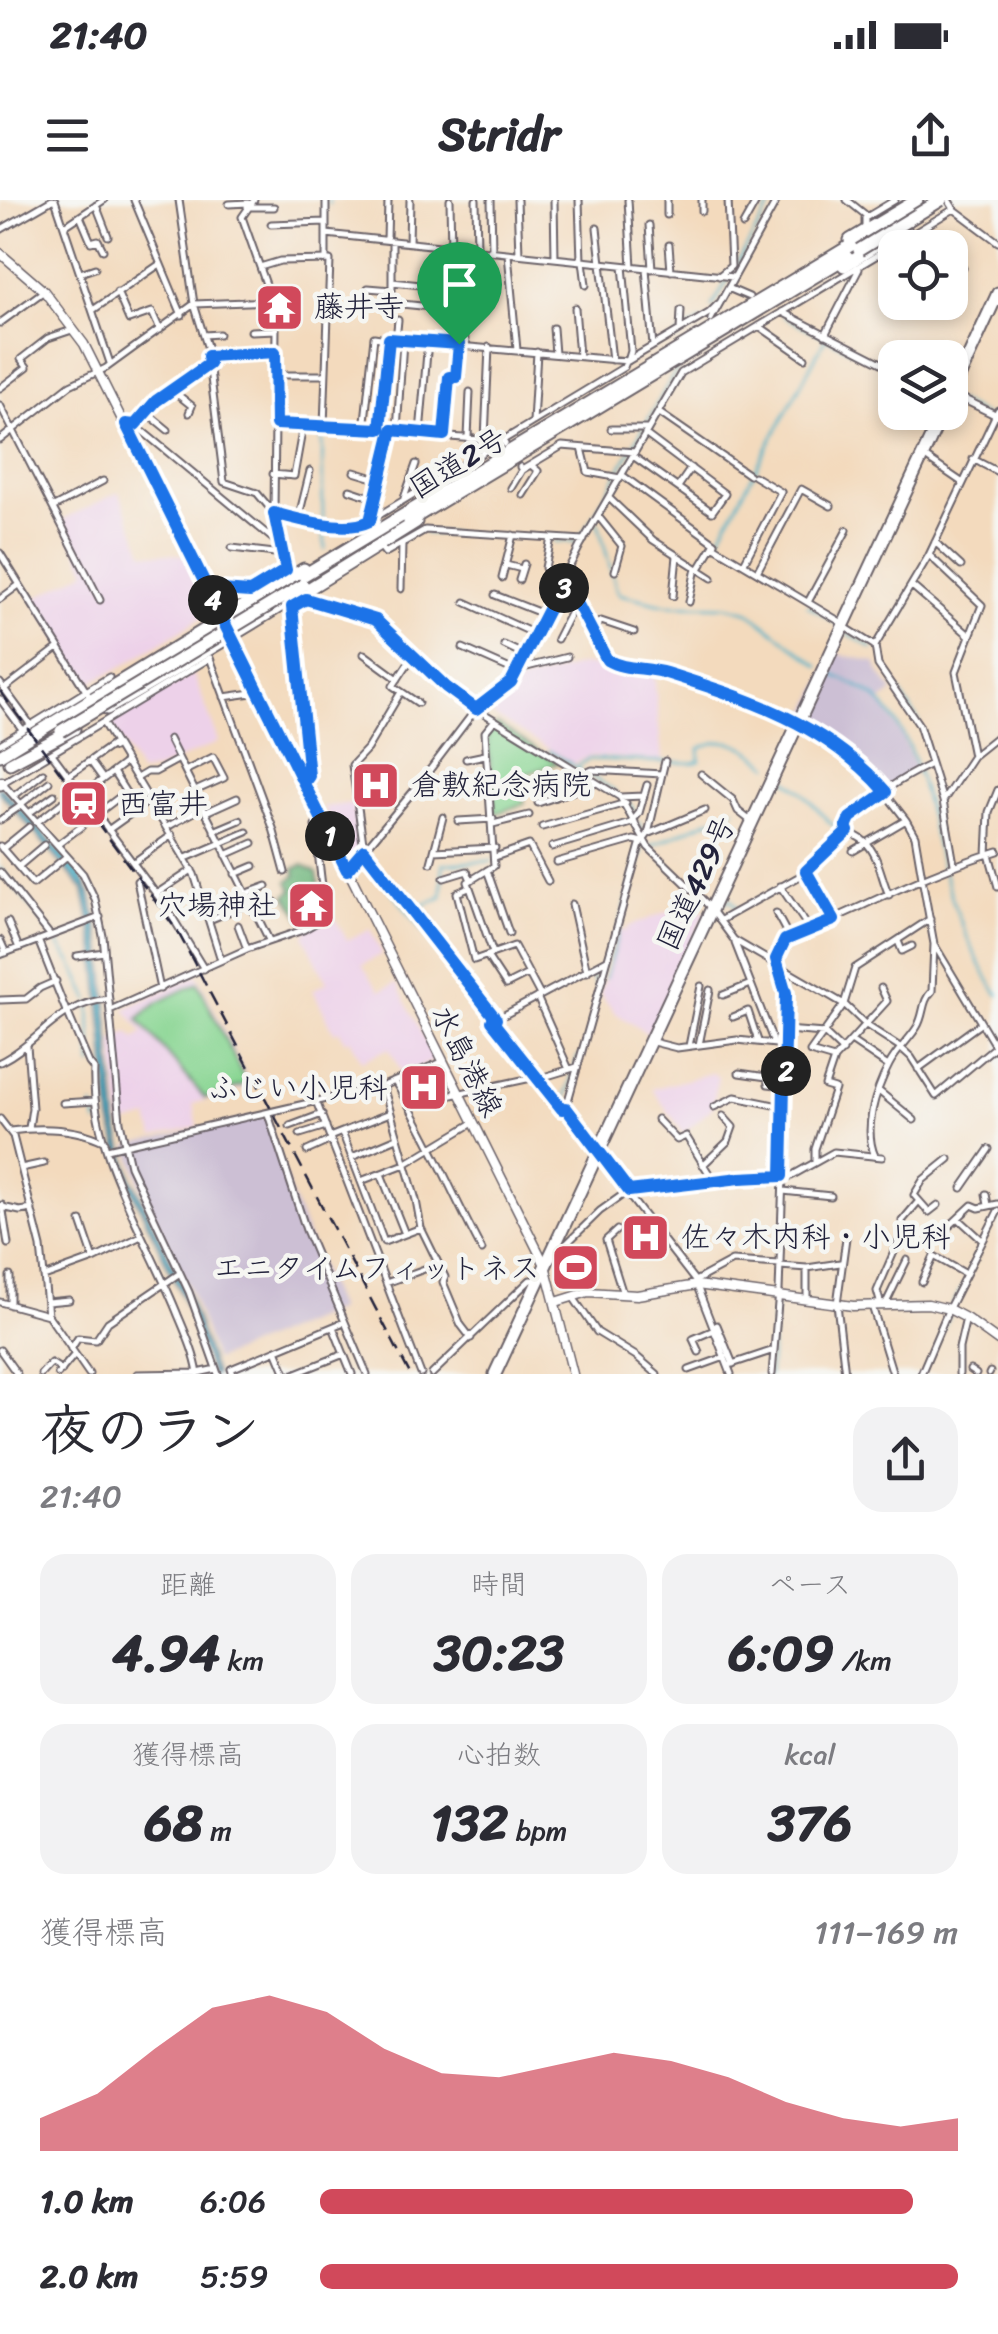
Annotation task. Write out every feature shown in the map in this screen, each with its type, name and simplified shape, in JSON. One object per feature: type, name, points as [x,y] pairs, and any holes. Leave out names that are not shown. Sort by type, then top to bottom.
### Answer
[{"type":"highway","points":[[718,320],[917,200]]},
{"type":"highway","name":"国道2号","points":[[6,754],[59,728],[294,577],[718,320],[861,256],[927,200]]},
{"type":"highway","name":"国道2号","points":[[294,577],[448,498],[744,321],[861,256],[941,200]]},
{"type":"highway","points":[[744,321],[817,283],[951,203]]},
{"type":"highway","points":[[968,358],[998,293]]},
{"type":"highway","name":"国道429号","points":[[496,1374],[934,430]]},
{"type":"highway","points":[[6,754],[88,694],[430,498]]},
{"type":"highway","points":[[6,754],[30,755],[102,720],[416,523],[448,498]]},
{"type":"main road","name":"水島港線","points":[[0,253],[44,291],[75,329],[130,425],[207,589],[545,1265],[573,1374]]},
{"type":"main road","points":[[556,1302],[596,1291],[648,1294],[695,1283],[837,1304],[919,1304],[949,1309],[998,1342]]},
{"type":"street","points":[[0,230],[54,200],[110,363]]},
{"type":"street","points":[[64,227],[104,200]]},
{"type":"street","points":[[134,200],[182,315]]},
{"type":"street","points":[[179,200],[194,304],[208,360],[224,482],[257,493],[274,513],[311,524],[368,523],[624,367],[631,350],[623,266]]},
{"type":"street","points":[[326,200],[326,258]]},
{"type":"street","points":[[388,200],[392,304],[430,307],[431,286],[392,282]]},
{"type":"street","points":[[409,242],[410,200]]},
{"type":"street","points":[[444,435],[449,377],[456,377],[465,345],[464,303],[452,302],[450,200]]},
{"type":"street","points":[[476,200],[486,298]]},
{"type":"street","points":[[490,200],[492,251]]},
{"type":"street","points":[[517,200],[518,254]]},
{"type":"street","points":[[554,200],[556,258]]},
{"type":"street","points":[[579,200],[586,285]]},
{"type":"street","points":[[628,200],[632,267]]},
{"type":"street","points":[[666,200],[668,215]]},
{"type":"street","points":[[702,200],[702,211]]},
{"type":"street","points":[[364,430],[374,337],[628,361],[709,313],[728,288],[728,200]]},
{"type":"street","points":[[744,225],[757,200]]},
{"type":"street","points":[[728,277],[777,200]]},
{"type":"street","points":[[847,200],[868,216]]},
{"type":"street","points":[[865,226],[868,216],[894,200]]},
{"type":"street","points":[[207,589],[250,592],[294,577],[283,554],[274,513],[276,330],[272,300],[244,231],[242,217],[250,203]]},
{"type":"street","points":[[919,230],[951,203],[998,242]]},
{"type":"street","points":[[228,204],[274,207]]},
{"type":"street","points":[[96,205],[108,236]]},
{"type":"street","points":[[80,216],[90,242],[98,240],[102,250]]},
{"type":"street","points":[[270,224],[326,222]]},
{"type":"street","points":[[649,225],[654,346]]},
{"type":"street","points":[[597,228],[612,360]]},
{"type":"street","points":[[326,234],[728,277]]},
{"type":"street","points":[[669,245],[671,271]]},
{"type":"street","points":[[468,249],[469,290]]},
{"type":"street","points":[[347,870],[476,709],[506,687],[518,670],[581,540],[681,373],[878,249]]},
{"type":"street","points":[[508,253],[517,350]]},
{"type":"street","points":[[826,335],[861,256]]},
{"type":"street","points":[[260,266],[280,261],[330,260],[323,426]]},
{"type":"street","points":[[93,310],[160,264]]},
{"type":"street","points":[[80,273],[94,268]]},
{"type":"street","points":[[368,288],[392,290]]},
{"type":"street","points":[[728,288],[749,297]]},
{"type":"street","points":[[0,323],[44,291]]},
{"type":"street","points":[[117,292],[130,320],[152,312],[160,330]]},
{"type":"street","points":[[0,440],[70,385],[100,372],[194,304],[272,300]]},
{"type":"street","points":[[716,305],[718,320]]},
{"type":"street","points":[[576,308],[579,356]]},
{"type":"street","points":[[680,330],[681,310]]},
{"type":"street","points":[[778,313],[878,361]]},
{"type":"street","points":[[368,523],[394,430],[398,320]]},
{"type":"street","points":[[759,326],[805,358]]},
{"type":"street","points":[[553,328],[555,354]]},
{"type":"street","points":[[0,388],[26,367],[21,360],[48,338],[75,329]]},
{"type":"street","points":[[450,330],[464,329]]},
{"type":"street","points":[[250,331],[276,330]]},
{"type":"street","points":[[204,336],[219,334]]},
{"type":"street","points":[[380,429],[396,340]]},
{"type":"street","points":[[420,432],[428,341]]},
{"type":"street","points":[[465,345],[471,359]]},
{"type":"street","points":[[486,439],[488,347]]},
{"type":"street","points":[[275,352],[208,360],[130,425],[281,546]]},
{"type":"street","points":[[534,422],[537,352]]},
{"type":"street","points":[[274,375],[324,375]]},
{"type":"street","points":[[172,390],[192,406],[189,412]]},
{"type":"street","points":[[468,438],[470,392]]},
{"type":"street","points":[[954,864],[944,801],[932,764],[912,712],[878,665],[876,646],[912,586],[997,414],[968,402]]},
{"type":"street","points":[[0,405],[100,600]]},
{"type":"street","points":[[146,412],[168,430]]},
{"type":"street","points":[[658,412],[781,492],[744,563]]},
{"type":"street","points":[[276,424],[420,432],[504,442]]},
{"type":"street","points":[[273,474],[294,476],[303,426]]},
{"type":"street","points":[[511,488],[521,468],[562,446],[582,446],[633,453],[713,513],[725,494],[646,430],[610,429]]},
{"type":"street","points":[[582,446],[588,472],[619,477],[715,542],[697,568],[689,602]]},
{"type":"street","points":[[922,456],[963,482]]},
{"type":"street","points":[[974,458],[998,472]]},
{"type":"street","points":[[403,500],[416,464]]},
{"type":"street","points":[[523,495],[538,471],[531,464]]},
{"type":"street","points":[[678,488],[691,468]]},
{"type":"street","points":[[298,520],[310,471]]},
{"type":"street","points":[[354,472],[378,479]]},
{"type":"street","points":[[54,507],[104,481]]},
{"type":"street","points":[[757,571],[801,489],[831,506]]},
{"type":"street","points":[[350,490],[374,498]]},
{"type":"street","points":[[608,497],[644,532],[712,578]]},
{"type":"street","points":[[596,519],[622,546],[615,570]]},
{"type":"street","points":[[383,551],[425,530],[581,540]]},
{"type":"street","points":[[808,603],[847,530]]},
{"type":"street","points":[[502,578],[513,537]]},
{"type":"street","points":[[544,568],[551,538]]},
{"type":"street","points":[[934,542],[961,566]]},
{"type":"street","points":[[401,589],[402,544]]},
{"type":"street","points":[[713,546],[876,646]]},
{"type":"street","points":[[232,548],[283,554]]},
{"type":"street","points":[[0,553],[3,564],[88,694]]},
{"type":"street","points":[[928,555],[982,602],[956,672],[973,756]]},
{"type":"street","points":[[673,596],[677,556]]},
{"type":"street","points":[[506,565],[523,567],[519,580]]},
{"type":"street","points":[[0,599],[19,585]]},
{"type":"street","points":[[545,1265],[600,1211],[628,1191],[713,1180],[791,1176],[834,1152],[878,1156],[866,1138],[888,1066],[918,1026],[924,998],[932,991],[934,944],[916,841],[906,820],[864,766],[799,721],[754,701],[652,669],[607,660],[576,602],[560,586]]},
{"type":"street","points":[[912,586],[970,635]]},
{"type":"street","points":[[495,594],[546,615]]},
{"type":"street","points":[[304,783],[309,776],[292,605],[306,599],[376,620],[446,687],[476,709],[623,800],[645,839],[711,909],[734,940],[774,1043]]},
{"type":"street","points":[[465,602],[536,634]]},
{"type":"street","points":[[557,639],[576,602]]},
{"type":"street","points":[[590,628],[601,621],[634,632]]},
{"type":"street","points":[[504,646],[525,655]]},
{"type":"street","points":[[30,724],[2,686],[58,648]]},
{"type":"street","points":[[463,648],[518,670],[567,657]]},
{"type":"street","points":[[364,654],[398,678]]},
{"type":"street","points":[[413,656],[394,686],[418,704]]},
{"type":"street","points":[[6,754],[52,754],[208,658],[286,872]]},
{"type":"street","points":[[109,677],[88,694],[22,729],[6,754],[1,783],[92,890],[105,1000],[110,1010],[122,1145],[214,1371],[137,1374]]},
{"type":"street","points":[[224,697],[259,692]]},
{"type":"street","points":[[401,692],[352,765],[364,850],[538,1078],[600,1150],[695,1283],[731,1364],[731,1374]]},
{"type":"street","points":[[0,699],[22,729]]},
{"type":"street","points":[[102,720],[125,762]]},
{"type":"street","points":[[494,720],[485,732],[494,866],[457,892],[474,960],[514,946],[574,1067]]},
{"type":"street","points":[[944,801],[973,756],[998,736]]},
{"type":"street","points":[[169,739],[269,940]]},
{"type":"street","points":[[68,776],[112,745],[139,776],[150,800],[188,857],[223,960]]},
{"type":"street","points":[[52,754],[156,894],[204,968]]},
{"type":"street","points":[[466,759],[485,755]]},
{"type":"street","points":[[185,771],[213,757],[224,778],[195,791]]},
{"type":"street","points":[[139,776],[179,760]]},
{"type":"street","points":[[90,761],[103,779]]},
{"type":"street","points":[[82,795],[125,762]]},
{"type":"street","points":[[564,1108],[574,1067],[600,996],[665,762]]},
{"type":"street","points":[[889,895],[866,843],[846,827],[850,818],[885,791],[932,764]]},
{"type":"street","points":[[524,792],[592,770],[661,774]]},
{"type":"street","points":[[113,772],[137,810]]},
{"type":"street","points":[[14,796],[43,773]]},
{"type":"street","points":[[702,774],[752,822]]},
{"type":"street","points":[[0,820],[48,782]]},
{"type":"street","points":[[538,803],[597,783]]},
{"type":"street","points":[[552,848],[635,821],[646,785]]},
{"type":"street","points":[[997,889],[988,854],[989,812],[998,791]]},
{"type":"street","points":[[96,814],[126,792]]},
{"type":"street","points":[[30,814],[54,795]]},
{"type":"street","points":[[542,827],[644,796]]},
{"type":"street","points":[[37,822],[68,798]]},
{"type":"street","points":[[169,826],[237,798]]},
{"type":"street","points":[[108,830],[150,800]]},
{"type":"street","points":[[556,862],[645,839],[705,810]]},
{"type":"street","points":[[458,821],[529,815]]},
{"type":"street","points":[[431,863],[443,816]]},
{"type":"street","points":[[110,1010],[247,949],[303,930],[324,914],[315,826],[321,817]]},
{"type":"street","points":[[214,831],[240,820]]},
{"type":"street","points":[[853,851],[906,820]]},
{"type":"street","points":[[57,845],[82,826]]},
{"type":"street","points":[[28,827],[1,848],[33,884],[65,859]]},
{"type":"street","points":[[720,921],[806,871],[848,831]]},
{"type":"street","points":[[188,857],[247,832]]},
{"type":"street","points":[[133,863],[172,835]]},
{"type":"street","points":[[226,855],[253,843]]},
{"type":"street","points":[[18,867],[44,845]]},
{"type":"street","points":[[494,857],[529,845],[548,880]]},
{"type":"street","points":[[434,852],[493,848]]},
{"type":"street","points":[[772,1374],[786,1030],[786,993],[775,964],[780,946],[789,936],[954,864],[998,852]]},
{"type":"street","points":[[235,874],[254,866]]},
{"type":"street","points":[[156,894],[192,870]]},
{"type":"street","points":[[487,870],[509,933]]},
{"type":"street","points":[[444,878],[467,871],[490,954],[506,986],[528,974]]},
{"type":"street","points":[[806,871],[834,918]]},
{"type":"street","points":[[0,873],[50,935]]},
{"type":"street","points":[[143,877],[137,881],[160,988]]},
{"type":"street","points":[[245,894],[268,886]]},
{"type":"street","points":[[780,886],[809,928]]},
{"type":"street","points":[[254,912],[274,902]]},
{"type":"street","points":[[572,904],[587,972]]},
{"type":"street","points":[[211,919],[240,907]]},
{"type":"street","points":[[776,913],[789,936]]},
{"type":"street","points":[[0,940],[3,954],[96,918]]},
{"type":"street","points":[[834,1059],[810,1052],[844,1004],[855,968],[898,941],[912,927],[930,919]]},
{"type":"street","points":[[8,922],[19,948]]},
{"type":"street","points":[[238,925],[247,949]]},
{"type":"street","points":[[38,940],[92,1067],[105,1141],[141,1236],[165,1282],[198,1374]]},
{"type":"street","points":[[734,940],[844,1004],[866,1025],[900,1047],[936,1096],[997,1047],[934,944]]},
{"type":"street","points":[[898,941],[902,951],[912,946]]},
{"type":"street","points":[[77,956],[101,952]]},
{"type":"street","points":[[495,1020],[607,960]]},
{"type":"street","points":[[0,1000],[26,999],[56,982]]},
{"type":"street","points":[[722,996],[751,984]]},
{"type":"street","points":[[689,1046],[701,986]]},
{"type":"street","points":[[815,1162],[815,1149],[835,1090],[825,1086],[834,1059],[887,1001],[881,988]]},
{"type":"street","points":[[699,1044],[710,990]]},
{"type":"street","points":[[0,1062],[27,1046],[54,1018],[88,1001],[105,1000]]},
{"type":"street","points":[[733,1017],[748,1011],[758,1041]]},
{"type":"street","points":[[918,1068],[980,1024]]},
{"type":"street","points":[[786,1030],[824,1033],[843,1050]]},
{"type":"street","points":[[650,1041],[665,1047],[737,1040],[785,1044]]},
{"type":"street","points":[[851,1041],[888,1066]]},
{"type":"street","points":[[27,1046],[32,1108],[28,1128]]},
{"type":"street","points":[[6,1129],[78,1132],[122,1145],[382,1086],[442,1062]]},
{"type":"street","points":[[428,1067],[447,1096],[574,1067]]},
{"type":"street","points":[[739,1073],[767,1077],[768,1084],[784,1086]]},
{"type":"street","points":[[396,1082],[433,1147],[449,1179],[450,1192],[482,1250]]},
{"type":"street","points":[[382,1086],[421,1228],[460,1325],[471,1338]]},
{"type":"street","points":[[880,1092],[914,1120]]},
{"type":"street","points":[[714,1106],[735,1096],[783,1107]]},
{"type":"street","points":[[63,1103],[95,1101]]},
{"type":"street","points":[[316,1102],[421,1374]]},
{"type":"street","points":[[270,1113],[297,1207],[366,1374]]},
{"type":"street","points":[[307,1151],[390,1113]]},
{"type":"street","points":[[290,1126],[322,1114]]},
{"type":"street","points":[[704,1164],[728,1141],[733,1127],[723,1116]]},
{"type":"street","points":[[657,1119],[677,1140],[686,1136],[713,1180]]},
{"type":"street","points":[[0,1120],[21,1168],[32,1209],[48,1315],[89,1374]]},
{"type":"street","points":[[361,1181],[405,1164],[473,1123]]},
{"type":"street","points":[[300,1134],[327,1125]]},
{"type":"street","points":[[342,1132],[384,1242],[421,1228]]},
{"type":"street","points":[[352,1157],[397,1138]]},
{"type":"street","points":[[962,1188],[989,1149]]},
{"type":"street","points":[[938,1204],[929,1212],[914,1196],[923,1180],[949,1159]]},
{"type":"street","points":[[21,1168],[44,1163]]},
{"type":"street","points":[[381,1174],[404,1234]]},
{"type":"street","points":[[782,1191],[831,1196]]},
{"type":"street","points":[[986,1194],[988,1206]]},
{"type":"street","points":[[894,1374],[877,1291],[904,1229],[902,1221],[918,1202]]},
{"type":"street","points":[[8,1244],[2,1206],[20,1212],[32,1209]]},
{"type":"street","points":[[921,1374],[998,1207],[972,1206],[941,1234]]},
{"type":"street","points":[[959,1219],[982,1240]]},
{"type":"street","points":[[81,1221],[94,1260]]},
{"type":"street","points":[[617,1230],[606,1240],[623,1294]]},
{"type":"street","points":[[44,1277],[94,1260],[141,1236]]},
{"type":"street","points":[[845,1374],[837,1304],[846,1238]]},
{"type":"street","points":[[922,1282],[934,1256],[966,1274]]},
{"type":"street","points":[[879,1306],[907,1260]]},
{"type":"street","points":[[695,1283],[732,1261],[806,1268],[840,1263]]},
{"type":"street","points":[[386,1283],[438,1264]]},
{"type":"street","points":[[806,1268],[807,1300]]},
{"type":"street","points":[[41,1374],[51,1364],[60,1372],[78,1338],[96,1340],[108,1322],[176,1275]]},
{"type":"street","points":[[10,1276],[10,1305]]},
{"type":"street","points":[[432,1374],[530,1280],[538,1281]]},
{"type":"street","points":[[573,1297],[597,1332],[657,1374]]},
{"type":"street","points":[[47,1302],[69,1300]]},
{"type":"street","points":[[0,1302],[48,1315]]},
{"type":"street","points":[[959,1374],[959,1348],[966,1318]]},
{"type":"street","points":[[233,1374],[231,1369],[345,1322]]},
{"type":"street","points":[[333,1327],[352,1374]]},
{"type":"street","points":[[699,1352],[693,1339],[716,1328]]},
{"type":"street","points":[[716,1328],[731,1364]]},
{"type":"street","points":[[0,1350],[17,1374]]},
{"type":"street","points":[[276,1350],[286,1374]]},
{"type":"street","points":[[731,1364],[772,1350]]},
{"type":"street","points":[[294,1374],[344,1354]]},
{"type":"street","points":[[689,1370],[725,1356]]},
{"type":"shaded area","points":[[119,492],[144,553],[185,555],[209,613],[87,684],[34,599],[87,571],[62,520]]},
{"type":"shaded area","points":[[835,653],[875,662],[893,691],[881,702],[901,734],[915,769],[886,789],[869,767],[803,721]]},
{"type":"shaded area","points":[[580,665],[634,667],[654,673],[662,760],[589,756],[574,764],[484,710],[484,706],[515,684]]},
{"type":"shaded area","points":[[193,673],[219,742],[156,770],[140,773],[110,724]]},
{"type":"shaded area","points":[[353,803],[360,855],[351,866],[323,807]]},
{"type":"shaded area","points":[[706,911],[651,1036],[614,1012],[600,993],[621,930],[666,912]]},
{"type":"shaded area","points":[[333,915],[347,940],[370,929],[382,954],[362,965],[380,991],[396,983],[435,1060],[403,1075],[389,1048],[362,1061],[350,1039],[345,1041],[339,1030],[334,1032],[313,990],[327,982],[304,936],[308,929]]},
{"type":"shaded area","points":[[197,975],[251,1086],[193,1104],[198,1127],[154,1137],[149,1118],[121,1125],[113,1040],[129,1032],[135,1039],[143,1033],[125,1009]]},
{"type":"shaded area","points":[[712,1073],[718,1077],[712,1108],[684,1133],[652,1089]]},
{"type":"shaded area","points":[[266,1115],[292,1197],[338,1310],[215,1360],[191,1292],[140,1184],[128,1145]]},
{"type":"green space","points":[[497,724],[558,763],[516,778],[525,803],[495,814],[487,733]]},
{"type":"green space","points":[[303,865],[317,873],[320,896],[317,915],[305,924],[286,895],[293,890],[288,881],[296,876],[294,869]]},
{"type":"green space","points":[[198,983],[247,1084],[205,1098],[138,1019],[157,1003]]},
{"type":"water","points":[[0,786],[80,874],[90,894],[102,949],[117,1124],[124,1153],[132,1179],[187,1294],[215,1374],[211,1374],[182,1296],[126,1177],[111,1120],[96,950],[84,890],[0,792]]},
{"type":"waterway","points":[[712,307],[774,200]]},
{"type":"waterway","points":[[783,316],[861,355]]},
{"type":"waterway","points":[[677,340],[678,335],[701,321]]},
{"type":"waterway","points":[[717,542],[826,337]]},
{"type":"waterway","points":[[677,369],[592,519],[598,523],[616,588],[619,594],[666,605],[726,606],[747,611],[819,666]]},
{"type":"waterway","points":[[968,407],[990,418]]},
{"type":"waterway","points":[[322,427],[323,520]]},
{"type":"waterway","points":[[554,541],[577,542],[592,519]]},
{"type":"waterway","points":[[324,529],[325,549]]},
{"type":"waterway","points":[[425,533],[456,534]]},
{"type":"waterway","points":[[808,605],[839,625]]},
{"type":"waterway","points":[[847,633],[872,648]]},
{"type":"waterway","points":[[832,674],[880,701],[907,743],[953,900],[998,995]]},
{"type":"waterway","points":[[899,691],[919,722]]},
{"type":"waterway","points":[[577,767],[588,759],[693,763],[700,761],[699,749],[719,742],[737,744],[770,766]]},
{"type":"waterway","points":[[549,751],[582,771]]},
{"type":"waterway","points":[[589,775],[615,791]]},
{"type":"waterway","points":[[781,775],[831,824],[842,828],[858,809]]},
{"type":"waterway","points":[[628,801],[634,811]]},
{"type":"waterway","points":[[651,846],[735,809]]},
{"type":"waterway","points":[[639,822],[644,834]]},
{"type":"waterway","points":[[605,978],[642,850]]},
{"type":"waterway","points":[[365,857],[480,1003]]},
{"type":"waterway","points":[[415,909],[442,897],[443,864],[492,861]]},
{"type":"waterway","points":[[0,868],[50,931]]},
{"type":"waterway","points":[[721,904],[730,899],[737,908]]},
{"type":"waterway","points":[[770,958],[769,950],[785,936],[801,930]]},
{"type":"waterway","points":[[53,936],[72,963],[89,999]]},
{"type":"waterway","points":[[773,966],[783,994]]},
{"type":"waterway","points":[[590,974],[597,987]]},
{"type":"waterway","points":[[90,1004],[92,1065]]},
{"type":"waterway","points":[[563,1106],[578,1056]]},
{"type":"waterway","points":[[93,1106],[97,1123]]},
{"type":"waterway","points":[[780,1141],[780,1168]]},
{"type":"waterway","points":[[953,1305],[963,1286]]},
{"type":"waterway","points":[[769,1374],[775,1301]]},
{"type":"waterway","points":[[942,1331],[949,1316]]},
{"type":"railway","points":[[0,691],[178,932],[410,1374]]},
{"type":"place","name":"藤井寺","points":[[279,307]]},
{"type":"place","name":"倉敷紀念病院","points":[[376,785]]},
{"type":"place","name":"西富井","points":[[83,804]]},
{"type":"place","name":"穴場神社","points":[[312,905]]},
{"type":"place","name":"ふじい小児科","points":[[423,1088]]},
{"type":"place","name":"佐々木内科・小児科","points":[[646,1237]]},
{"type":"place","name":"エニタイムフィットネス","points":[[575,1268]]},
{"type":"route","points":[[459,344],[389,339],[380,429],[276,424],[275,352],[208,356],[209,364],[156,401],[135,425],[126,424],[237,649],[304,783],[309,776],[292,607],[306,599],[376,620],[446,687],[476,709],[511,682],[560,586],[574,597],[607,660],[652,669],[754,701],[818,732],[864,766],[886,792],[850,818],[848,831],[806,871],[834,920],[785,940],[775,964],[786,993],[782,1176],[629,1191],[600,1150],[492,1021],[496,1019],[364,850],[347,870],[207,589],[244,592],[250,592],[286,570],[274,513],[311,524],[359,526],[370,521],[392,430],[444,435],[449,377],[456,377],[459,344]]}]
